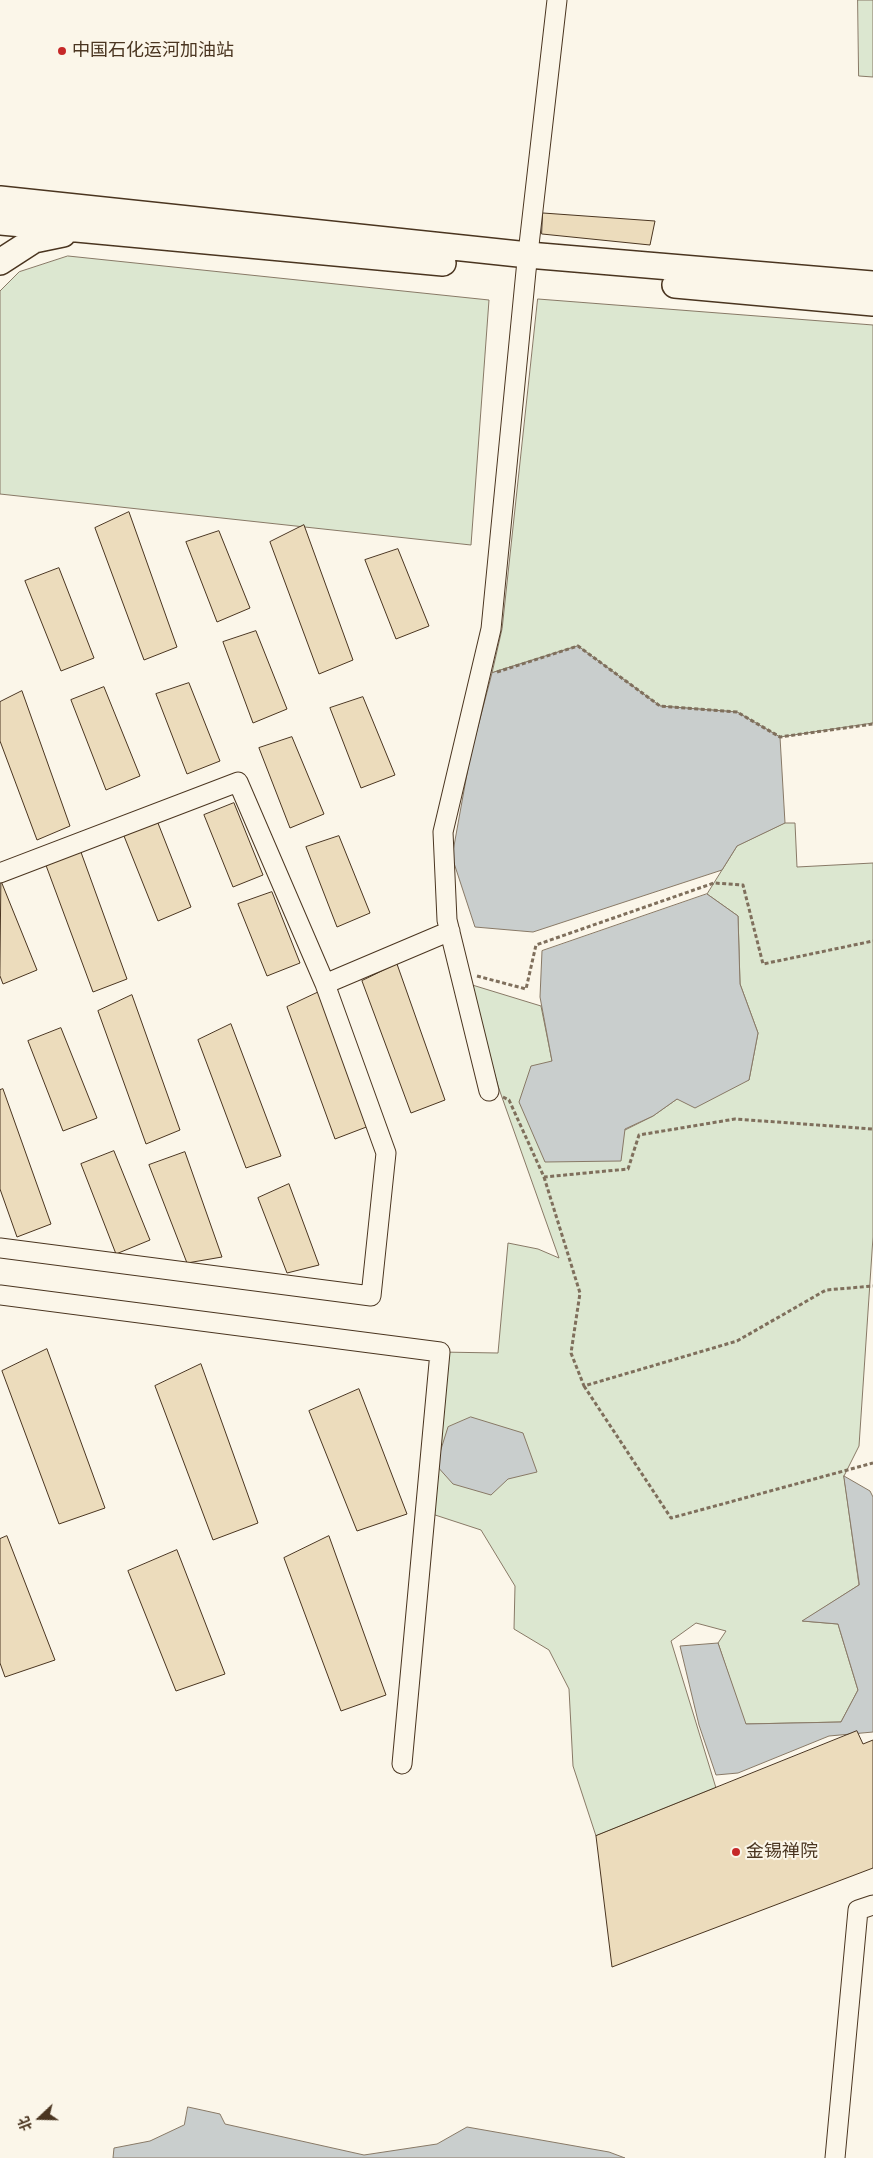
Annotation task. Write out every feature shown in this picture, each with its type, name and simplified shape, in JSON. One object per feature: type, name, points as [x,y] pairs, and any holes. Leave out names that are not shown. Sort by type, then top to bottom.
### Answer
[{"type":"main road","points":[[0,199],[873,303]]},
{"type":"main road","points":[[0,222],[527,263],[873,284]]},
{"type":"main road","points":[[0,262],[34,240],[82,229]]},
{"type":"street","points":[[489,1091],[447,920],[442,832],[491,629],[527,263],[557,0]]},
{"type":"street","points":[[0,873],[238,782],[324,984],[386,1153],[371,1296],[0,1248]]},
{"type":"street","points":[[324,984],[450,931]]},
{"type":"street","points":[[0,1295],[440,1352],[402,1764]]},
{"type":"street","points":[[835,2158],[858,1910],[873,1905]]},
{"type":"path","points":[[480,677],[578,646],[660,706],[737,712],[780,737],[873,724]]},
{"type":"path","points":[[460,972],[526,989],[536,945],[714,882],[743,886],[762,964],[873,941]]},
{"type":"path","points":[[489,1091],[509,1100],[544,1177],[580,1293],[572,1353],[584,1386],[671,1518],[873,1463]]},
{"type":"path","points":[[544,1177],[628,1169],[639,1135],[735,1119],[873,1129]]},
{"type":"path","points":[[584,1386],[737,1341],[826,1290],[873,1286]]},
{"type":"green space","points":[[858,0],[873,0],[873,77],[859,76]]},
{"type":"green space","points":[[68,256],[489,300],[471,545],[0,494],[0,291],[19,272]]},
{"type":"green space","points":[[538,299],[873,325],[873,723],[780,737],[737,712],[660,706],[578,646],[492,673],[502,629]]},
{"type":"green space","points":[[785,823],[795,823],[797,867],[873,863],[873,1237],[859,1446],[844,1476],[859,1585],[803,1621],[838,1624],[858,1690],[841,1722],[745,1724],[718,1643],[726,1631],[696,1623],[671,1641],[716,1788],[596,1836],[573,1766],[569,1689],[549,1650],[514,1629],[515,1586],[481,1530],[429,1513],[440,1352],[498,1353],[508,1243],[538,1249],[559,1258],[498,1086],[469,984],[541,1006],[552,1061],[625,1130],[653,1116],[677,1099],[749,1080],[758,1033],[740,984],[738,916],[707,894],[737,846]]},
{"type":"shaded area","points":[[578,646],[660,706],[737,712],[780,737],[785,823],[737,846],[722,870],[533,932],[475,927],[452,857],[470,757],[492,673]]},
{"type":"shaded area","points":[[707,894],[738,916],[740,984],[758,1033],[749,1080],[695,1108],[677,1099],[653,1116],[625,1129],[621,1161],[545,1162],[519,1102],[531,1066],[552,1061],[540,997],[542,951]]},
{"type":"shaded area","points":[[471,1417],[523,1433],[537,1472],[508,1479],[491,1495],[453,1484],[436,1465],[448,1427]]},
{"type":"shaded area","points":[[844,1476],[870,1491],[873,1497],[873,1732],[829,1736],[738,1773],[716,1775],[699,1725],[680,1646],[718,1643],[746,1724],[841,1722],[858,1690],[838,1624],[802,1621],[859,1585]]},
{"type":"shaded area","points":[[188,2107],[220,2114],[225,2124],[364,2155],[437,2144],[467,2127],[609,2152],[625,2158],[113,2158],[114,2148],[150,2141],[184,2125]]},
{"type":"building","points":[[543,213],[655,221],[650,245],[542,234]]},
{"type":"building","points":[[129,512],[177,647],[144,660],[95,528]]},
{"type":"building","points":[[304,525],[353,660],[319,674],[270,542]]},
{"type":"building","points":[[219,531],[250,608],[217,622],[186,542]]},
{"type":"building","points":[[398,549],[429,626],[396,639],[365,560]]},
{"type":"building","points":[[59,568],[94,658],[61,671],[25,581]]},
{"type":"building","points":[[256,631],[287,709],[253,723],[223,642]]},
{"type":"building","points":[[189,683],[220,761],[187,774],[156,694]]},
{"type":"building","points":[[104,687],[140,776],[106,790],[71,700]]},
{"type":"building","points":[[22,691],[70,826],[37,840],[0,741],[0,702]]},
{"type":"building","points":[[363,697],[395,775],[361,788],[330,708]]},
{"type":"building","points":[[292,737],[324,814],[290,828],[259,748]]},
{"type":"building","points":[[234,803],[263,875],[233,887],[204,815]]},
{"type":"building","points":[[156,818],[191,907],[158,921],[122,831]]},
{"type":"building","points":[[339,836],[370,913],[337,927],[306,847]]},
{"type":"building","points":[[78,844],[127,979],[93,992],[44,860]]},
{"type":"building","points":[[1,881],[37,970],[3,984],[0,976]]},
{"type":"building","points":[[272,892],[300,963],[267,976],[238,904]]},
{"type":"building","points":[[397,964],[445,1100],[411,1113],[362,981]]},
{"type":"building","points":[[321,991],[369,1126],[335,1139],[287,1007]]},
{"type":"building","points":[[132,995],[180,1130],[146,1144],[98,1011]]},
{"type":"building","points":[[231,1024],[281,1156],[246,1168],[198,1040]]},
{"type":"building","points":[[61,1028],[97,1118],[63,1131],[28,1041]]},
{"type":"building","points":[[3,1089],[51,1224],[17,1237],[0,1189],[0,1090]]},
{"type":"building","points":[[114,1151],[150,1240],[116,1254],[81,1164]]},
{"type":"building","points":[[185,1152],[222,1257],[187,1263],[149,1165]]},
{"type":"building","points":[[289,1184],[319,1265],[287,1273],[258,1198]]},
{"type":"building","points":[[47,1349],[105,1508],[59,1524],[2,1371]]},
{"type":"building","points":[[201,1364],[258,1523],[213,1540],[155,1386]]},
{"type":"building","points":[[359,1389],[407,1514],[357,1531],[309,1411]]},
{"type":"building","points":[[7,1536],[55,1660],[5,1677],[0,1663],[0,1539]]},
{"type":"building","points":[[329,1536],[386,1695],[341,1711],[284,1558]]},
{"type":"building","points":[[177,1550],[225,1674],[176,1691],[128,1571]]},
{"type":"building","name":"金锡禅院","points":[[857,1731],[863,1744],[873,1740],[873,1868],[612,1967],[596,1836]]},
{"type":"place","name":"中国石化运河加油站","points":[[62,51]]},
{"type":"place","name":"金锡禅院","points":[[736,1852]]}]
